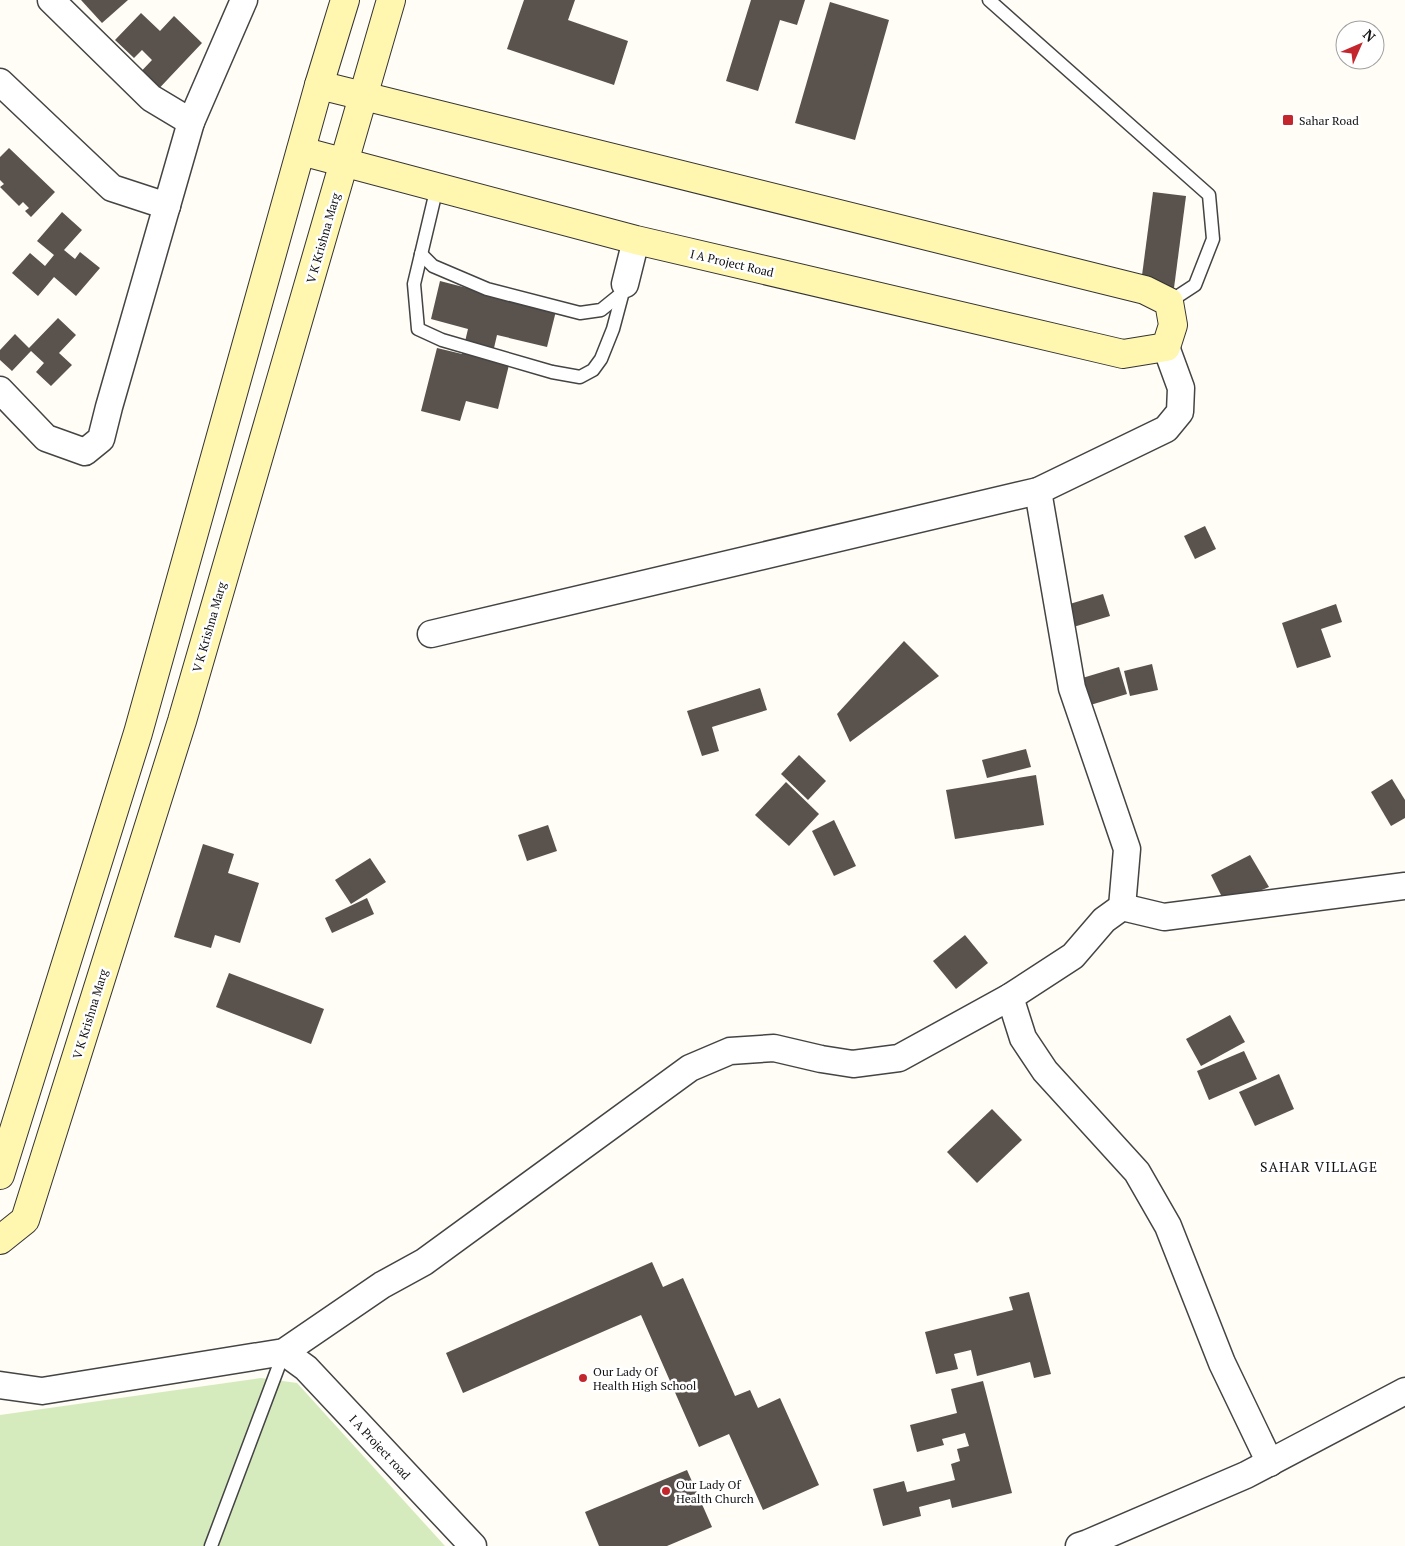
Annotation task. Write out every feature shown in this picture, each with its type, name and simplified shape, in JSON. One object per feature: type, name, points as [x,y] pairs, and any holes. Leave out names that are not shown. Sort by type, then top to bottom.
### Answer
[{"type":"street","points":[[51,0],[151,98],[191,122]]},
{"type":"street","points":[[0,390],[46,438],[85,452],[101,439],[191,122],[244,0]]},
{"type":"street","points":[[0,1175],[144,713],[319,85],[345,0]]},
{"type":"street","name":"V K Krishna Marg","points":[[0,1240],[25,1220],[182,721],[392,0]]},
{"type":"street","points":[[0,82],[112,188],[167,206]]},
{"type":"street","points":[[319,85],[1146,290],[1169,302],[1173,325],[1166,348],[1181,388],[1180,412],[1166,429],[1038,491],[431,634]]},
{"type":"street","name":"I A Project Road","points":[[301,151],[636,240],[1123,354],[1166,348]]},
{"type":"street","points":[[624,288],[636,240]]},
{"type":"street","points":[[1038,491],[1072,688],[1127,849],[1122,907]]},
{"type":"street","points":[[144,713],[182,721]]},
{"type":"street","points":[[0,1385],[42,1391],[284,1352],[382,1285],[424,1262],[690,1068],[730,1051],[774,1048],[821,1060],[854,1064],[899,1058],[1010,997],[1074,956],[1104,920],[1122,907],[1164,917],[1405,886]]},
{"type":"street","points":[[1010,997],[1023,1038],[1045,1071],[1137,1172],[1168,1226],[1222,1364],[1270,1463]]},
{"type":"street","name":"I A Project road","points":[[284,1352],[306,1368],[473,1546]]},
{"type":"street","points":[[1079,1546],[1246,1475],[1405,1391]]},
{"type":"lane","points":[[989,0],[1210,195],[1213,239],[1195,285],[1169,302]]},
{"type":"lane","points":[[437,187],[414,284],[418,329],[442,340],[552,372],[580,377],[593,370],[600,360],[613,330],[624,288]]},
{"type":"lane","points":[[421,254],[433,266],[487,289],[580,313],[602,310],[624,288]]},
{"type":"lane","points":[[211,1546],[284,1352]]},
{"type":"green space","points":[[261,1378],[297,1383],[445,1546],[0,1546],[0,1415]]},
{"type":"building","points":[[81,0],[128,0],[102,23]]},
{"type":"building","points":[[524,0],[575,0],[568,20],[628,41],[614,85],[507,49]]},
{"type":"building","points":[[751,0],[805,0],[797,25],[780,20],[758,91],[726,81]]},
{"type":"building","points":[[830,2],[889,20],[855,140],[795,123]]},
{"type":"building","points":[[141,13],[160,31],[174,16],[202,43],[151,97],[133,80],[152,60],[142,50],[134,58],[115,40]]},
{"type":"building","points":[[9,148],[55,192],[31,217],[25,211],[29,208],[23,202],[19,206],[0,187],[4,184],[0,180],[0,157]]},
{"type":"building","points":[[1153,192],[1186,196],[1174,288],[1141,283]]},
{"type":"building","points":[[62,212],[82,230],[64,250],[75,259],[80,252],[100,268],[76,296],[54,277],[38,296],[12,273],[30,253],[45,266],[54,255],[37,241]]},
{"type":"building","points":[[440,281],[556,311],[547,347],[497,335],[491,361],[509,365],[498,409],[466,401],[460,421],[421,411],[437,348],[462,354],[468,329],[431,319]]},
{"type":"building","points":[[58,318],[76,335],[59,353],[72,365],[51,386],[36,372],[44,363],[31,351],[12,371],[0,360],[0,350],[15,334],[29,348]]},
{"type":"building","points":[[1205,526],[1216,549],[1195,559],[1184,536]]},
{"type":"building","points":[[1103,594],[1110,616],[1070,628],[1063,606]]},
{"type":"building","points":[[1336,604],[1342,622],[1321,629],[1331,657],[1297,668],[1282,623]]},
{"type":"building","points":[[904,641],[939,676],[850,742],[837,714]]},
{"type":"building","points":[[1152,664],[1158,690],[1130,696],[1124,671]]},
{"type":"building","points":[[1119,667],[1127,694],[1087,706],[1079,679]]},
{"type":"building","points":[[760,688],[767,710],[712,727],[719,751],[702,756],[687,711]]},
{"type":"building","points":[[1026,749],[1031,767],[987,778],[982,760]]},
{"type":"building","points":[[799,755],[826,781],[808,800],[781,774]]},
{"type":"building","points":[[1036,775],[1044,825],[955,839],[946,790]]},
{"type":"building","points":[[1392,779],[1405,800],[1405,818],[1391,826],[1371,792]]},
{"type":"building","points":[[786,782],[819,814],[789,846],[755,815]]},
{"type":"building","points":[[834,820],[856,866],[834,876],[812,831]]},
{"type":"building","points":[[548,825],[557,851],[527,861],[518,835]]},
{"type":"building","points":[[203,844],[234,854],[228,873],[259,883],[240,943],[215,935],[211,948],[174,937]]},
{"type":"building","points":[[1250,855],[1269,887],[1226,905],[1211,875]]},
{"type":"building","points":[[370,858],[386,882],[351,904],[335,880]]},
{"type":"building","points":[[367,898],[374,914],[332,933],[325,918]]},
{"type":"building","points":[[965,935],[988,963],[956,989],[933,961]]},
{"type":"building","points":[[229,973],[324,1009],[311,1044],[216,1007]]},
{"type":"building","points":[[1230,1015],[1245,1042],[1201,1066],[1186,1039]]},
{"type":"building","points":[[1244,1051],[1257,1079],[1209,1100],[1197,1071]]},
{"type":"building","points":[[1279,1074],[1294,1109],[1255,1126],[1239,1092]]},
{"type":"building","points":[[992,1109],[1022,1140],[977,1183],[947,1152]]},
{"type":"building","points":[[652,1262],[663,1287],[683,1278],[735,1396],[750,1390],[758,1408],[780,1398],[819,1485],[763,1510],[729,1434],[699,1447],[641,1315],[463,1393],[446,1353]]},
{"type":"building","points":[[1029,1292],[1051,1374],[1034,1378],[1030,1362],[977,1376],[971,1350],[954,1354],[958,1369],[936,1374],[925,1332],[1013,1310],[1009,1297]]},
{"type":"building","points":[[983,1381],[1012,1493],[952,1508],[950,1499],[919,1507],[921,1516],[883,1526],[873,1489],[904,1481],[907,1492],[955,1480],[951,1464],[960,1461],[957,1449],[969,1446],[965,1433],[942,1439],[944,1445],[917,1452],[910,1425],[957,1413],[951,1389]]},
{"type":"building","name":"Our Lady Of Health Church","points":[[687,1470],[712,1527],[667,1546],[599,1546],[585,1512]]},
{"type":"place","name":"Sahar Road","points":[[1288,120]]},
{"type":"place","name":"Our Lady Of Health High School","points":[[583,1378]]},
{"type":"place","name":"Our Lady Of Health Church","points":[[666,1491]]},
{"type":"district","name":"SAHAR VILLAGE","points":[[1319,1166]]}]
